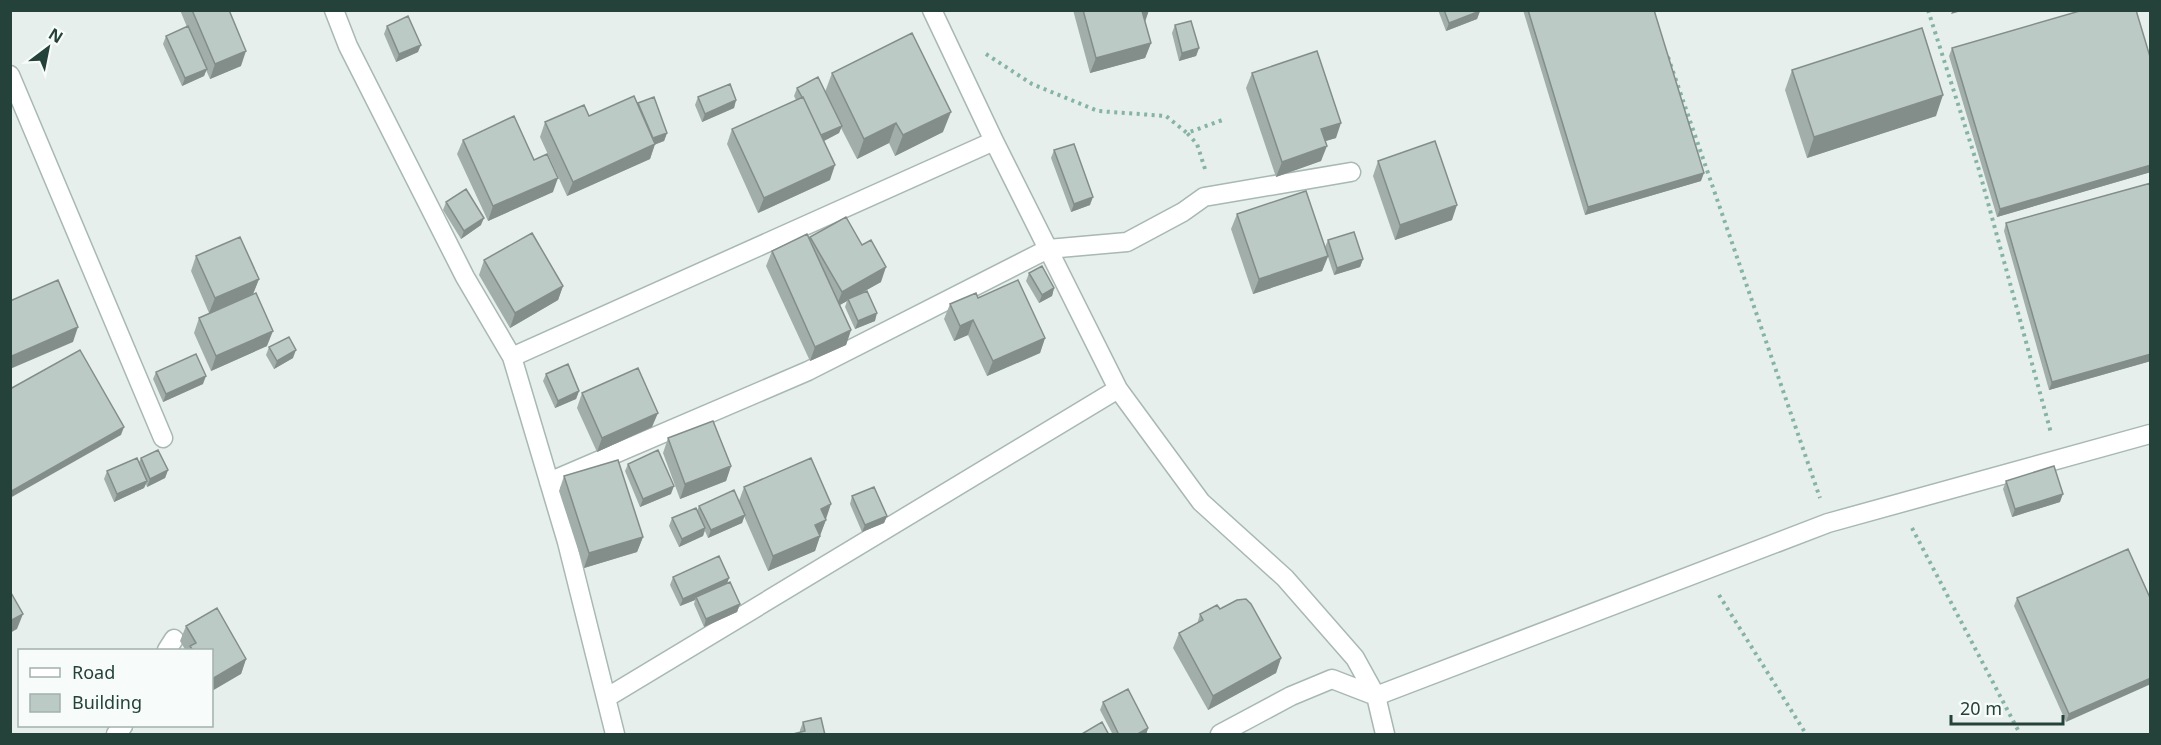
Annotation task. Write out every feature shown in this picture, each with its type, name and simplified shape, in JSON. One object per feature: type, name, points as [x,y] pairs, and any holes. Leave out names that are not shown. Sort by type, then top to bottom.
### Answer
[{"type":"street","points":[[334,10],[348,46],[465,277],[512,357],[567,542],[615,735]]},
{"type":"street","points":[[932,10],[994,141],[1118,389],[1201,502],[1285,578],[1355,658],[1376,696],[1385,735]]},
{"type":"street","points":[[10,75],[164,438]]},
{"type":"street","points":[[512,357],[994,141]]},
{"type":"street","points":[[549,482],[808,371],[1048,249],[1127,242],[1183,212],[1204,196],[1351,172]]},
{"type":"street","points":[[606,698],[1118,389]]},
{"type":"street","points":[[1220,735],[1291,696],[1332,679],[1376,696],[1828,523],[2151,434]]},
{"type":"path","points":[[1928,10],[1979,170],[2059,459]]},
{"type":"path","points":[[952,52],[976,47],[1032,84],[1098,111],[1166,116],[1197,144],[1207,177],[1204,196]]},
{"type":"path","points":[[1668,55],[1828,523]]},
{"type":"path","points":[[1187,133],[1225,118]]},
{"type":"path","points":[[1899,503],[2020,735]]},
{"type":"path","points":[[1705,571],[1806,735]]},
{"type":"building","points":[[192,10],[229,10],[246,51],[215,64]]},
{"type":"building","points":[[1083,10],[1144,10],[1142,11],[1151,43],[1096,58]]},
{"type":"building","points":[[1444,10],[1480,10],[1480,11],[1449,23]]},
{"type":"building","points":[[1528,10],[1654,10],[1704,173],[1588,207]]},
{"type":"building","points":[[2083,10],[2136,10],[2151,60],[2151,165],[2000,209],[1952,48]]},
{"type":"building","points":[[408,16],[421,45],[399,54],[387,26]]},
{"type":"building","points":[[1191,21],[1199,48],[1182,53],[1175,25]]},
{"type":"building","points":[[188,26],[207,69],[185,78],[166,36]]},
{"type":"building","points":[[1922,28],[1943,95],[1814,137],[1792,70]]},
{"type":"building","points":[[912,33],[951,112],[903,135],[896,123],[864,139],[832,73]]},
{"type":"building","points":[[1317,51],[1341,123],[1321,129],[1327,146],[1282,162],[1252,73]]},
{"type":"building","points":[[818,77],[842,126],[821,135],[797,88]]},
{"type":"building","points":[[730,84],[736,100],[705,114],[698,97]]},
{"type":"building","points":[[634,96],[655,144],[573,182],[545,122],[584,105],[589,116]]},
{"type":"building","points":[[654,97],[667,133],[653,138],[638,103]]},
{"type":"building","points":[[803,97],[835,165],[764,198],[732,129]]},
{"type":"building","points":[[514,116],[534,160],[547,154],[558,178],[493,206],[463,140]]},
{"type":"building","points":[[1435,141],[1457,205],[1400,225],[1378,161]]},
{"type":"building","points":[[1074,144],[1093,197],[1074,204],[1054,150]]},
{"type":"building","points":[[2151,183],[2151,354],[2052,382],[2006,223]]},
{"type":"building","points":[[466,189],[484,218],[464,231],[446,202]]},
{"type":"building","points":[[1306,191],[1328,256],[1259,279],[1237,214]]},
{"type":"building","points":[[846,217],[862,245],[871,240],[886,267],[842,292],[810,237]]},
{"type":"building","points":[[1354,232],[1363,259],[1337,268],[1328,240]]},
{"type":"building","points":[[532,233],[563,286],[515,313],[484,260]]},
{"type":"building","points":[[807,234],[851,330],[815,347],[772,251]]},
{"type":"building","points":[[240,237],[259,279],[215,298],[196,256]]},
{"type":"building","points":[[1042,266],[1054,288],[1042,295],[1029,273]]},
{"type":"building","points":[[58,280],[78,327],[12,356],[10,352],[10,301]]},
{"type":"building","points":[[1018,280],[1045,338],[993,361],[973,320],[960,326],[950,304],[976,293],[978,298]]},
{"type":"building","points":[[867,291],[877,313],[858,321],[848,299]]},
{"type":"building","points":[[256,293],[273,331],[216,356],[199,318]]},
{"type":"building","points":[[289,337],[296,350],[277,361],[269,347]]},
{"type":"building","points":[[80,350],[124,427],[10,492],[10,389]]},
{"type":"building","points":[[196,354],[206,376],[166,394],[156,372]]},
{"type":"building","points":[[568,364],[579,391],[558,401],[546,374]]},
{"type":"building","points":[[638,368],[658,413],[602,438],[582,393]]},
{"type":"building","points":[[713,421],[731,466],[685,484],[668,438]]},
{"type":"building","points":[[158,450],[168,470],[150,479],[141,458]]},
{"type":"building","points":[[658,450],[674,486],[643,499],[628,464]]},
{"type":"building","points":[[137,458],[147,481],[117,494],[107,471]]},
{"type":"building","points":[[811,458],[831,504],[821,509],[826,520],[815,525],[820,536],[773,556],[744,487]]},
{"type":"building","points":[[618,460],[643,537],[589,553],[564,476]]},
{"type":"building","points":[[2054,466],[2063,494],[2015,509],[2006,481]]},
{"type":"building","points":[[874,487],[887,516],[865,525],[852,496]]},
{"type":"building","points":[[734,490],[745,515],[711,530],[699,506]]},
{"type":"building","points":[[696,508],[705,528],[682,539],[672,518]]},
{"type":"building","points":[[2128,549],[2151,600],[2151,678],[2069,714],[2017,598]]},
{"type":"building","points":[[719,556],[729,578],[683,599],[673,577]]},
{"type":"building","points":[[730,582],[740,604],[706,619],[696,597]]},
{"type":"building","points":[[10,591],[23,614],[10,621]]},
{"type":"building","points":[[1246,599],[1281,658],[1213,696],[1179,633],[1203,620],[1200,614],[1217,605],[1220,609],[1237,600]]},
{"type":"building","points":[[217,608],[246,659],[213,678],[213,649],[192,649],[190,646],[196,643],[186,626]]},
{"type":"building","points":[[1128,689],[1148,728],[1136,735],[1119,735],[1103,702]]},
{"type":"building","points":[[821,718],[825,735],[789,735],[805,731],[803,722]]},
{"type":"building","points":[[1102,722],[1109,735],[1080,735]]}]
